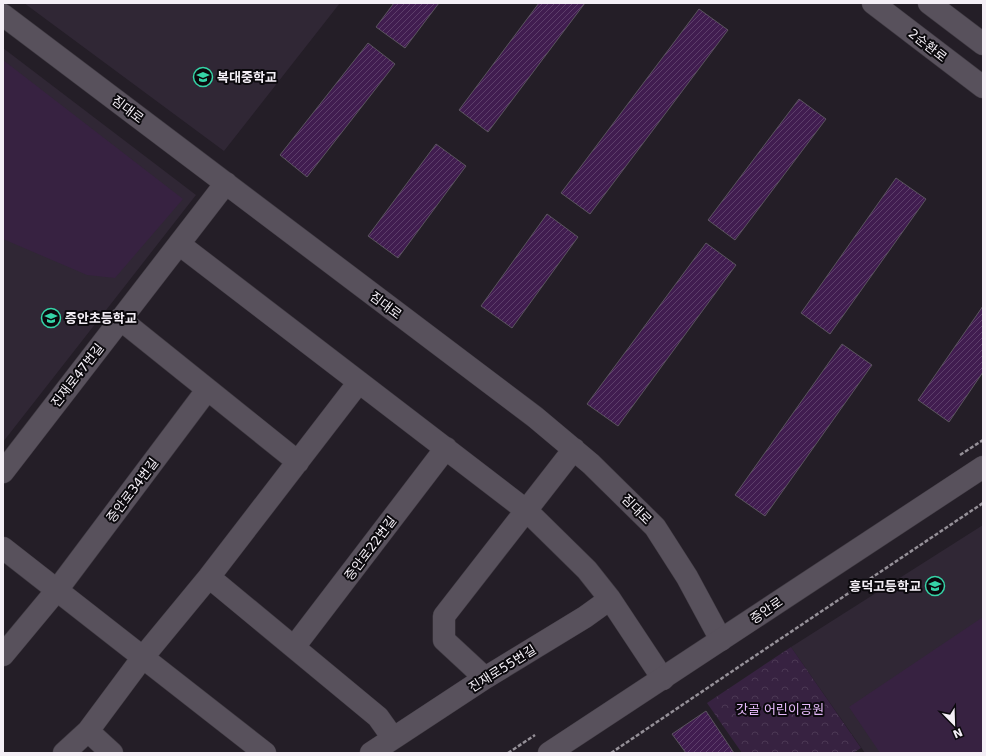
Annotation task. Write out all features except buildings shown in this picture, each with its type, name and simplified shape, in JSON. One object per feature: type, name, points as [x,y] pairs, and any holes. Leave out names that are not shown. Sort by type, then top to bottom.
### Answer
[{"type":"street","name":"2순환로","points":[[873,3],[983,87]]},
{"type":"street","points":[[928,3],[983,44]]},
{"type":"street","name":"짐대로","points":[[3,15],[535,417],[574,449],[655,527],[687,577],[721,640]]},
{"type":"street","name":"진재로47번길","points":[[3,472],[226,183]]},
{"type":"street","points":[[178,244],[527,510],[588,570],[610,599],[663,679]]},
{"type":"street","points":[[120,319],[298,462]]},
{"type":"street","points":[[64,753],[88,731],[143,657],[209,577],[359,382]]},
{"type":"street","name":"증안로34번길","points":[[3,655],[56,590],[207,390]]},
{"type":"street","name":"증안로22번길","points":[[294,647],[446,448]]},
{"type":"street","points":[[485,678],[444,640],[444,616],[574,449]]},
{"type":"street","name":"증안로","points":[[549,753],[983,467]]},
{"type":"street","points":[[3,548],[265,753]]},
{"type":"street","points":[[209,577],[378,717],[393,738]]},
{"type":"street","name":"진재로55번길","points":[[371,753],[485,678],[585,617],[610,599]]},
{"type":"street","points":[[88,731],[112,753]]},
{"type":"path","points":[[612,753],[983,503]]},
{"type":"shaded area","name":"복대중학교","points":[[24,3],[340,3],[224,151]]},
{"type":"shaded area","name":"증안초등학교","points":[[3,48],[196,195],[3,442]]},
{"type":"shaded area","name":"흥덕고등학교","points":[[983,525],[983,753],[865,753],[791,647]]},
{"type":"green space","points":[[3,60],[183,199],[115,278],[87,275],[3,239]]},
{"type":"green space","points":[[983,617],[983,753],[880,753],[849,707]]},
{"type":"green space","name":"갓골 어린이공원","points":[[791,647],[861,748],[853,753],[742,753],[707,703]]},
{"type":"place","name":"복대중학교","points":[[203,77]]},
{"type":"place","name":"증안초등학교","points":[[51,318]]},
{"type":"place","name":"흥덕고등학교","points":[[935,586]]}]
